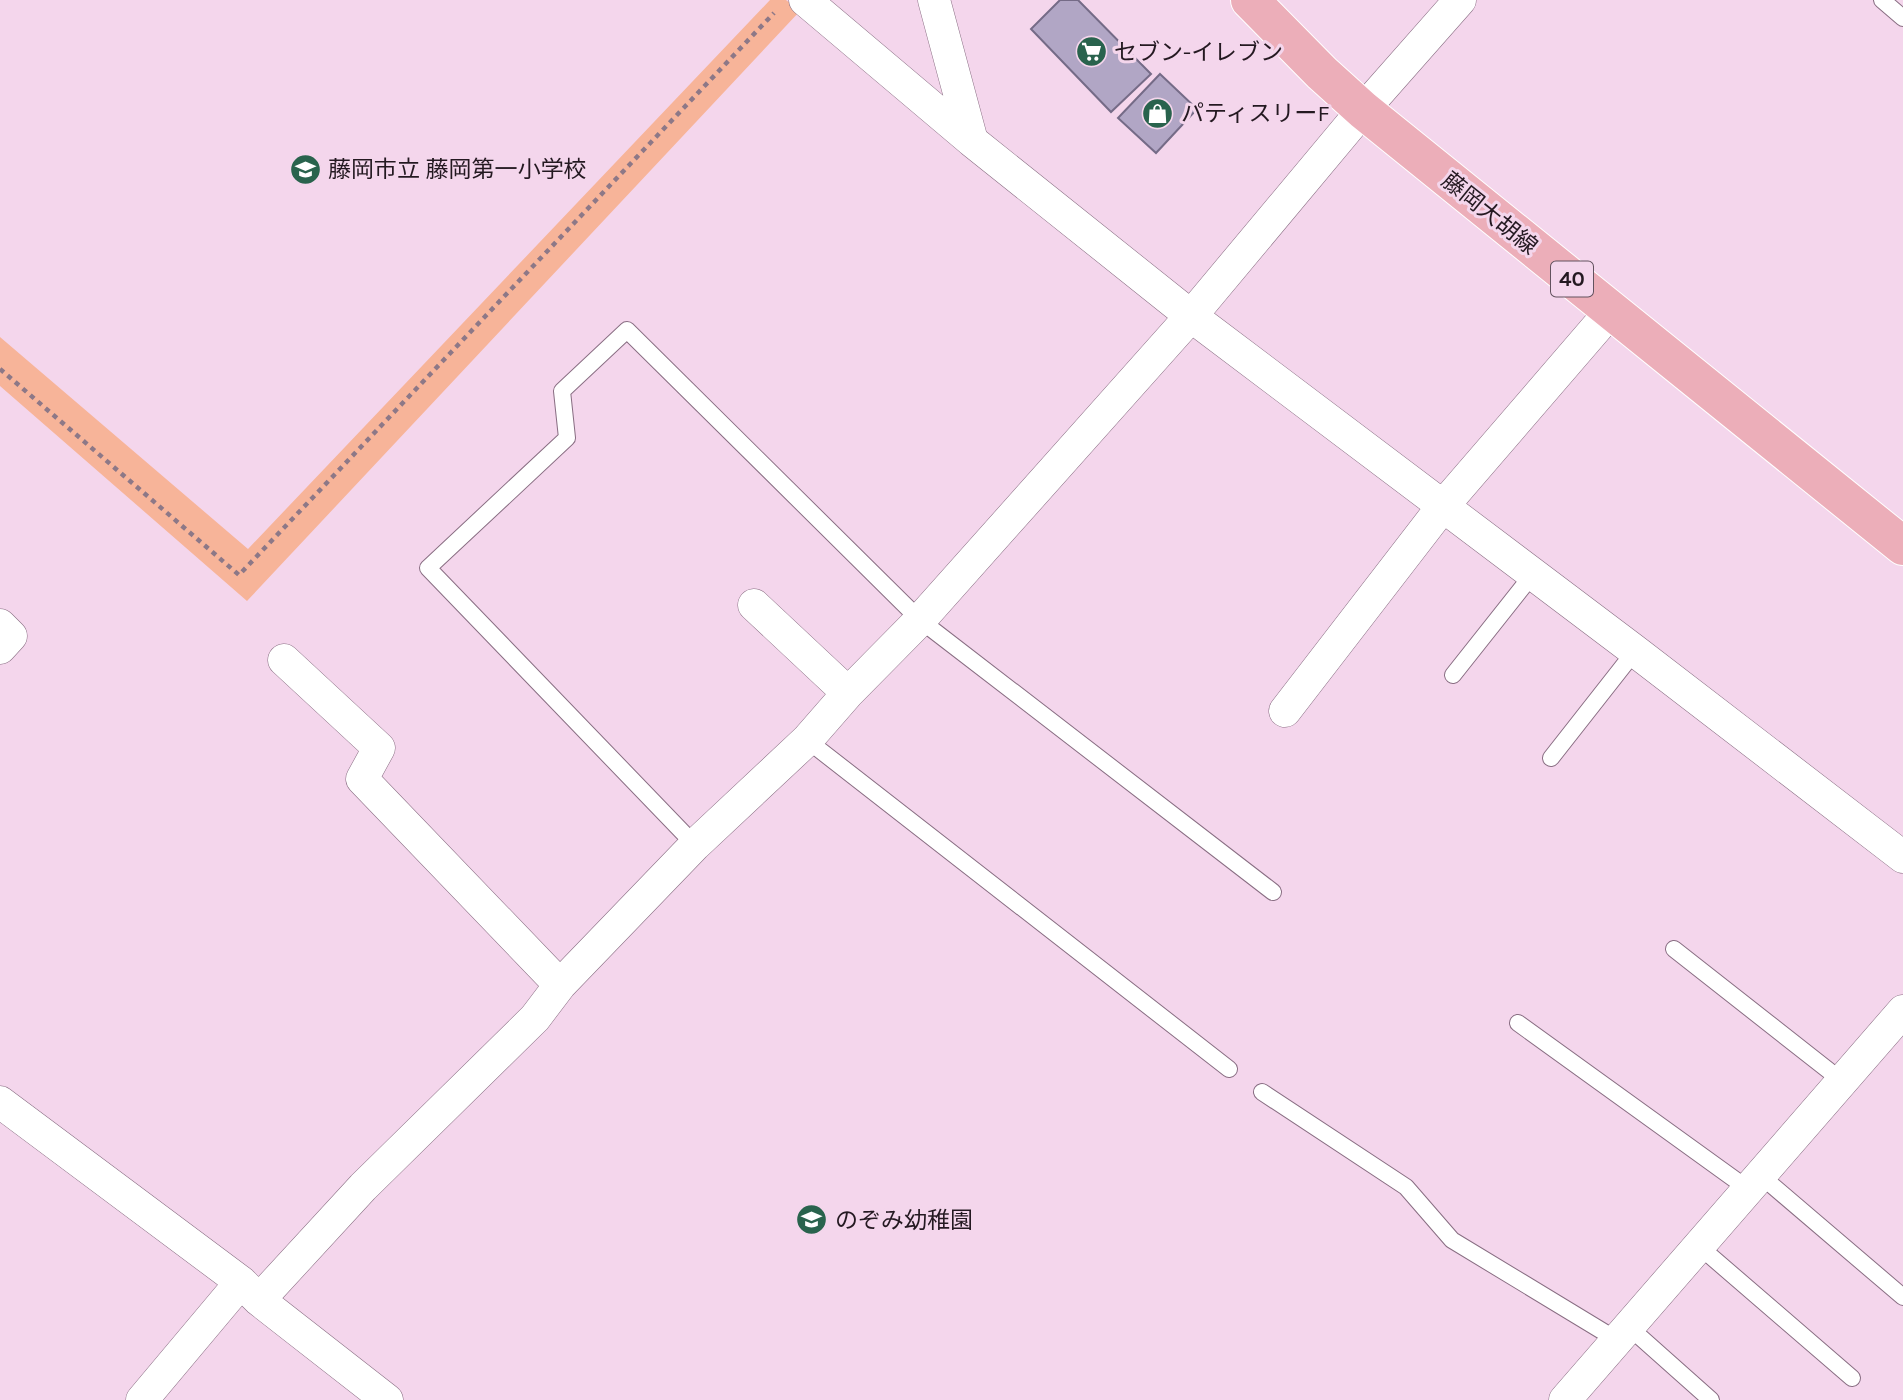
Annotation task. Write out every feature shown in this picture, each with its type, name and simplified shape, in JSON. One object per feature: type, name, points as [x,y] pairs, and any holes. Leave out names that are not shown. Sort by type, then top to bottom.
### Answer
[{"type":"main road","name":"藤岡大胡線","points":[[1250,0],[1363,110],[1903,547]]},
{"type":"street","points":[[934,0],[972,141]]},
{"type":"street","points":[[142,1400],[250,1291],[363,1187],[535,1018],[560,985],[695,845],[807,740],[848,693],[920,620],[1191,316],[1363,110],[1460,0]]},
{"type":"street","points":[[791,5],[972,141],[1191,316],[1903,857]]},
{"type":"street","points":[[1285,711],[1443,506],[1611,311]]},
{"type":"street","points":[[754,605],[848,693]]},
{"type":"street","points":[[0,625],[11,636],[0,648]]},
{"type":"street","points":[[284,660],[379,748],[362,779],[560,985]]},
{"type":"street","points":[[1565,1400],[1903,1010]]},
{"type":"street","points":[[0,1102],[250,1291],[387,1400]]},
{"type":"lane","points":[[1882,0],[1903,18]]},
{"type":"lane","points":[[695,845],[428,568],[567,438],[562,391],[627,330],[920,620],[1273,892]]},
{"type":"lane","points":[[1453,675],[1533,574]]},
{"type":"lane","points":[[1551,758],[1635,651]]},
{"type":"lane","points":[[807,740],[1229,1069]]},
{"type":"lane","points":[[1674,949],[1842,1081]]},
{"type":"lane","points":[[1518,1023],[1754,1182],[1903,1297]]},
{"type":"lane","points":[[1262,1092],[1406,1187],[1452,1240],[1623,1333],[1711,1400]]},
{"type":"lane","points":[[1699,1246],[1852,1378]]},
{"type":"path","points":[[0,369],[239,575],[791,5]]},
{"type":"shaded area","points":[[770,0],[786,0],[800,11],[247,601],[0,386],[0,337],[248,549]]},
{"type":"building","name":"セブン-イレブン","points":[[1060,0],[1078,0],[1151,74],[1111,112],[1031,29]]},
{"type":"building","name":"パティスリーF","points":[[1160,74],[1197,109],[1156,153],[1118,118]]},
{"type":"place","name":"セブン-イレブン","points":[[1091,52]]},
{"type":"place","name":"パティスリーF","points":[[1158,113]]},
{"type":"place","name":"藤岡市立 藤岡第一小学校","points":[[305,169]]},
{"type":"place","name":"のぞみ幼稚園","points":[[812,1220]]}]
